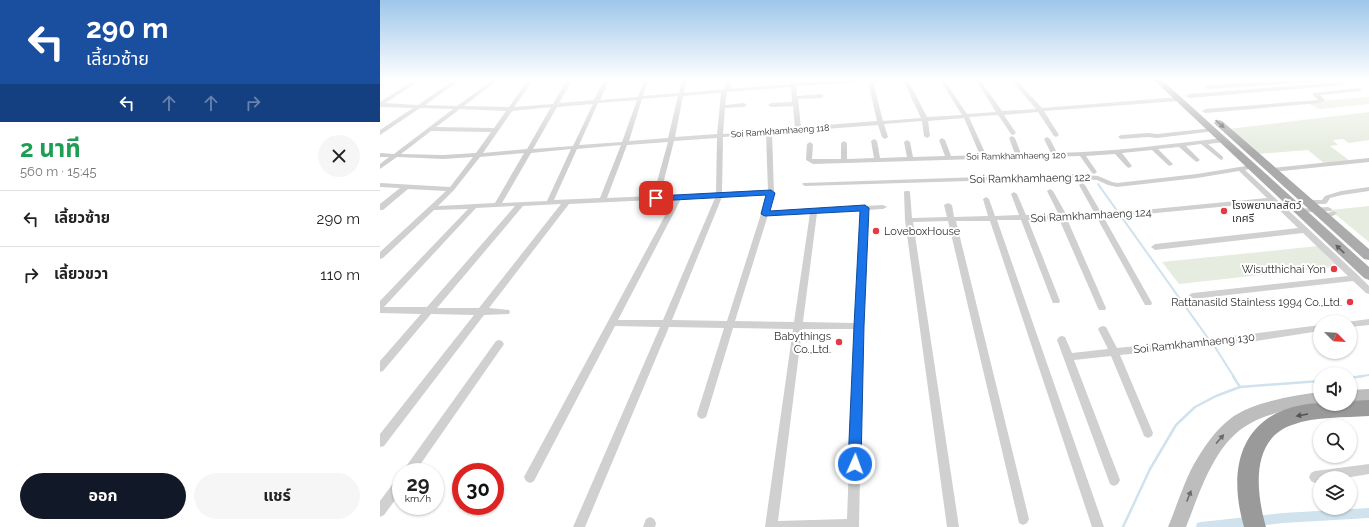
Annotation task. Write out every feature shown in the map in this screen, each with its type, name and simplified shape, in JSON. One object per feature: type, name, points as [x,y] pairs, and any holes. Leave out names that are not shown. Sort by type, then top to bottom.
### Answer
[{"type":"highway","points":[[1255,527],[1250,513],[1247,487],[1248,470],[1255,446],[1260,437],[1284,419],[1301,414],[1369,408]]},
{"type":"main road","points":[[1192,105],[1213,130],[1252,167],[1308,226],[1369,276]]},
{"type":"main road","points":[[1196,105],[1205,111],[1308,202],[1328,215],[1369,256]]},
{"type":"main road","points":[[1236,152],[1250,151]]},
{"type":"main road","points":[[1308,226],[1328,215]]},
{"type":"main road","points":[[1357,396],[1369,395]]},
{"type":"main road","points":[[1177,527],[1202,466],[1219,440],[1236,424],[1245,418],[1280,405],[1297,401],[1313,400]]},
{"type":"street","points":[[392,105],[510,109],[559,105]]},
{"type":"street","points":[[380,167],[463,105]]},
{"type":"street","points":[[380,256],[452,189],[513,105]]},
{"type":"street","points":[[497,206],[555,105]]},
{"type":"street","points":[[549,203],[594,105]]},
{"type":"street","points":[[603,200],[637,105]]},
{"type":"street","points":[[656,198],[679,105]]},
{"type":"street","points":[[579,527],[719,196],[720,136],[723,107],[744,105]]},
{"type":"street","points":[[795,105],[798,130]]},
{"type":"street","points":[[877,105],[880,124],[885,137]]},
{"type":"street","points":[[918,105],[926,120],[927,136]]},
{"type":"street","points":[[958,105],[966,117],[983,156]]},
{"type":"street","points":[[993,105],[1013,136],[1019,156]]},
{"type":"street","points":[[1035,105],[1056,135]]},
{"type":"street","name":"Soi Ramkhamhaeng 118","points":[[380,155],[478,155],[880,124],[1106,105]]},
{"type":"street","points":[[1205,111],[1279,105]]},
{"type":"street","points":[[380,133],[419,106]]},
{"type":"street","points":[[430,129],[495,130]]},
{"type":"street","points":[[1122,137],[1148,135],[1157,136],[1213,130]]},
{"type":"street","points":[[702,414],[771,193],[769,132]]},
{"type":"street","points":[[1047,139],[1055,155]]},
{"type":"street","points":[[942,140],[948,157]]},
{"type":"street","name":"Soi Ramkhamhaeng 120","points":[[810,144],[809,160],[814,162],[1081,154],[1117,152],[1224,140]]},
{"type":"street","points":[[874,141],[877,159]]},
{"type":"street","points":[[907,142],[910,158]]},
{"type":"street","points":[[1202,142],[1221,158]]},
{"type":"street","points":[[844,143],[844,161]]},
{"type":"street","points":[[1181,145],[1197,160]]},
{"type":"street","points":[[1153,148],[1170,164]]},
{"type":"street","points":[[1117,152],[1129,166]]},
{"type":"street","points":[[1081,154],[1094,172]]},
{"type":"street","points":[[1272,170],[1369,160]]},
{"type":"street","name":"Soi Ramkhamhaeng 122","points":[[804,184],[1091,176],[1110,184],[1117,185],[1197,176],[1252,167]]},
{"type":"street","points":[[1240,169],[1286,214],[1308,226],[1369,291]]},
{"type":"street","points":[[1082,184],[1148,303]]},
{"type":"street","points":[[380,185],[452,189]]},
{"type":"street","points":[[380,208],[406,187]]},
{"type":"street","points":[[1308,202],[1325,202],[1327,197],[1369,189]]},
{"type":"street","points":[[1050,191],[1063,217],[1102,308]]},
{"type":"street","points":[[907,192],[908,220],[952,527]]},
{"type":"street","points":[[431,208],[771,193]]},
{"type":"street","points":[[1014,194],[1022,218],[1056,301]]},
{"type":"street","points":[[530,477],[679,197]]},
{"type":"street","points":[[986,199],[1098,527]]},
{"type":"street","name":"Soi Ramkhamhaeng 124","points":[[908,220],[1100,216],[1272,200]]},
{"type":"street","points":[[380,442],[567,202]]},
{"type":"street","points":[[380,368],[520,205]]},
{"type":"street","points":[[948,205],[950,220],[1023,520]]},
{"type":"street","points":[[380,306],[474,206]]},
{"type":"street","points":[[765,214],[883,207]]},
{"type":"street","points":[[814,210],[772,527],[853,526],[859,326],[865,208]]},
{"type":"street","points":[[1286,214],[1328,215]]},
{"type":"street","points":[[1155,247],[1308,226]]},
{"type":"street","points":[[1193,296],[1356,278]]},
{"type":"street","points":[[380,310],[506,312]]},
{"type":"street","points":[[1357,323],[1369,322]]},
{"type":"street","points":[[612,323],[859,326]]},
{"type":"street","points":[[1103,329],[1148,432]]},
{"type":"street","name":"Soi Ramkhamhaeng 130","points":[[1069,357],[1243,339],[1313,329]]},
{"type":"street","points":[[1062,340],[1114,480]]},
{"type":"street","points":[[414,463],[499,344]]},
{"type":"street","points":[[1356,471],[1369,469]]},
{"type":"street","points":[[380,511],[392,494]]},
{"type":"shaded area","points":[[1311,105],[1363,105],[1319,109]]},
{"type":"shaded area","points":[[1369,112],[1369,140],[1349,143],[1343,139],[1333,140],[1338,145],[1330,146],[1350,161],[1325,164],[1308,150],[1256,154],[1229,129]]},
{"type":"shaded area","points":[[1369,206],[1369,242],[1330,210]]},
{"type":"shaded area","points":[[1318,246],[1341,266],[1179,284],[1162,262]]},
{"type":"waterway","points":[[1098,184],[1210,341]]},
{"type":"waterway","points":[[1213,344],[1234,377]]},
{"type":"waterway","points":[[1363,376],[1369,375]]},
{"type":"waterway","points":[[1233,376],[1240,387]]},
{"type":"waterway","points":[[1357,377],[1363,376]]},
{"type":"waterway","points":[[1357,377],[1363,376]]},
{"type":"waterway","points":[[1240,387],[1313,382]]},
{"type":"waterway","points":[[1123,527],[1150,469],[1176,425],[1195,407],[1216,396],[1240,387]]},
{"type":"waterway","points":[[1201,527],[1283,518],[1369,513]]},
{"type":"place","name":"โรงพยาบาลสัตว์ เกศรี","points":[[1224,211]]},
{"type":"place","name":"LoveboxHouse","points":[[876,231]]},
{"type":"place","name":"Wisutthichai Yon","points":[[1334,269]]},
{"type":"place","name":"Rattanasild Stainless 1994 Co.,Ltd.","points":[[1350,302]]},
{"type":"place","name":"Babythings Co.,Ltd.","points":[[839,342]]},
{"type":"route","points":[[656,198],[771,193],[765,214],[865,208],[859,326],[855,464]]}]
